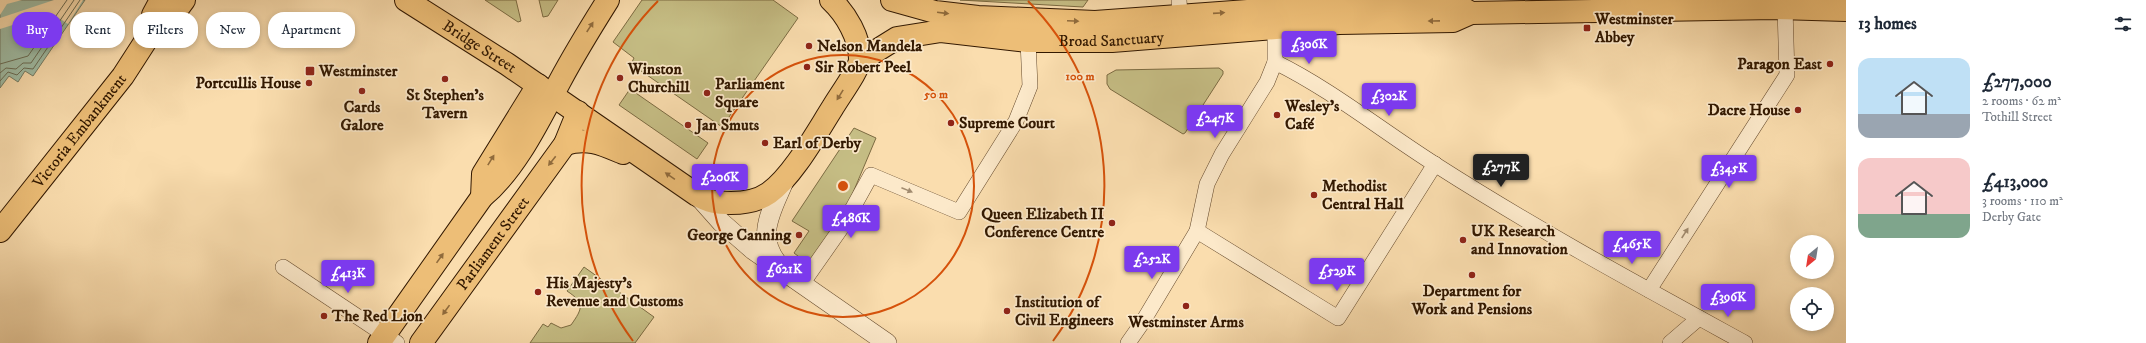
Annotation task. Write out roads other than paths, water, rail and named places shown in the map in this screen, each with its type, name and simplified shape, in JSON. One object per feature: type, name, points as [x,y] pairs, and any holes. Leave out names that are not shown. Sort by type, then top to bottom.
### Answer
[{"type":"main road","name":"Victoria Embankment","points":[[155,12],[161,0]]},
{"type":"main road","name":"Victoria Embankment","points":[[176,12],[184,0]]},
{"type":"main road","name":"Bridge Street","points":[[406,0],[550,87]]},
{"type":"main road","points":[[550,87],[608,0]]},
{"type":"main road","points":[[550,87],[578,112],[697,194],[715,203],[749,201],[769,193],[781,182],[814,137],[860,61],[848,22],[831,0]]},
{"type":"main road","name":"Broad Sanctuary","points":[[892,0],[935,12],[978,18],[1095,22],[1180,8],[1275,19],[1303,3],[1370,13]]},
{"type":"main road","points":[[1370,13],[1454,21],[1471,13],[1785,8],[1846,10]]},
{"type":"main road","name":"Broad Sanctuary","points":[[860,61],[897,38],[927,33],[953,32],[1028,41],[1112,41],[1275,19],[1370,13]]},
{"type":"main road","name":"Victoria Embankment","points":[[0,231],[123,76],[141,48]]},
{"type":"main road","points":[[550,87],[638,137],[644,157]]},
{"type":"main road","name":"Parliament Street","points":[[387,340],[482,197],[497,184],[536,126],[550,87]]},
{"type":"main road","name":"Parliament Street","points":[[421,343],[565,144],[578,112]]},
{"type":"main road","points":[[565,144],[577,140],[587,140],[626,154],[644,157]]},
{"type":"street","points":[[1649,290],[1787,75],[1785,8]]},
{"type":"street","points":[[1128,343],[1197,231],[1210,180],[1222,154],[1264,90],[1275,62],[1275,19]]},
{"type":"street","points":[[802,284],[844,224],[871,175],[959,212],[1016,121],[1030,86],[1028,41]]},
{"type":"street","points":[[1275,62],[1328,93],[1435,164],[1546,232],[1698,318],[1746,343]]},
{"type":"street","points":[[1197,231],[1338,318],[1435,164]]},
{"type":"street","points":[[785,271],[773,258],[767,248],[766,232],[768,219],[788,173]]},
{"type":"street","points":[[697,194],[721,222],[753,250],[887,343]]},
{"type":"street","points":[[283,267],[387,340]]},
{"type":"street","points":[[1670,343],[1698,318]]},
{"type":"water","points":[[0,0],[85,0],[77,12],[70,12],[70,22],[62,34],[62,12],[12,12],[12,48],[52,48],[33,76],[25,71],[18,82],[9,76],[0,88]]},
{"type":"place","name":"Westminster Abbey","points":[[1587,28]]},
{"type":"place","name":"Nelson Mandela","points":[[809,46]]},
{"type":"place","name":"Paragon East","points":[[1830,64]]},
{"type":"place","name":"Sir Robert Peel","points":[[807,67]]},
{"type":"place","name":"Westminster","points":[[310,71]]},
{"type":"place","name":"Winston Churchill","points":[[620,78]]},
{"type":"place","name":"St Stephen's Tavern","points":[[445,79]]},
{"type":"place","name":"Portcullis House","points":[[309,83]]},
{"type":"place","name":"Cards Galore","points":[[362,91]]},
{"type":"place","name":"Parliament Square","points":[[707,93]]},
{"type":"place","name":"Dacre House","points":[[1798,110]]},
{"type":"place","name":"Wesley’s Café","points":[[1277,115]]},
{"type":"place","name":"Supreme Court","points":[[951,123]]},
{"type":"place","name":"Jan Smuts","points":[[688,125]]},
{"type":"place","name":"Earl of Derby","points":[[765,143]]},
{"type":"place","name":"Methodist Central Hall","points":[[1314,195]]},
{"type":"place","name":"Queen Elizabeth II Conference Centre","points":[[1112,223]]},
{"type":"place","name":"George Canning","points":[[799,235]]},
{"type":"place","name":"UK Research and Innovation","points":[[1463,240]]},
{"type":"place","name":"Department for Work and Pensions","points":[[1472,275]]},
{"type":"place","name":"His Majesty's Revenue and Customs","points":[[538,292]]},
{"type":"place","name":"Westminster Arms","points":[[1186,306]]},
{"type":"place","name":"Institution of Civil Engineers","points":[[1007,311]]},
{"type":"place","name":"The Red Lion","points":[[324,316]]}]
